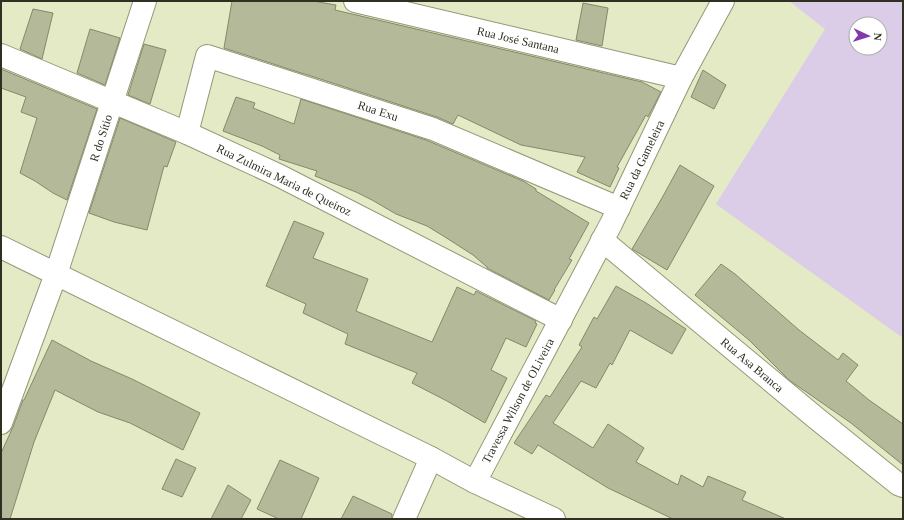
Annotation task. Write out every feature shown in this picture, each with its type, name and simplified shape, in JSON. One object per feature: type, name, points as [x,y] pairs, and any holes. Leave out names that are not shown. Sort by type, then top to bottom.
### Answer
[{"type":"street","name":"R do Sítio","points":[[1,423],[56,274],[145,1]]},
{"type":"street","name":"Rua José Santana","points":[[356,1],[682,78]]},
{"type":"street","name":"Rua da Gameleira","points":[[561,320],[619,208],[682,78],[723,1]]},
{"type":"street","name":"Rua Zulmira Maria de Queiroz","points":[[1,55],[187,133],[280,176],[561,320]]},
{"type":"street","name":"Rua Exu","points":[[187,133],[207,56],[433,129],[619,208]]},
{"type":"street","name":"Rua Asa Branca","points":[[602,240],[816,418],[903,486]]},
{"type":"street","points":[[1,247],[431,458],[475,482],[554,519]]},
{"type":"street","name":"Travessa Wilson de OLiveira","points":[[475,482],[561,320]]},
{"type":"street","points":[[404,519],[431,458]]},
{"type":"shaded area","points":[[789,1],[903,1],[903,338],[716,204],[825,29]]},
{"type":"building","points":[[232,1],[313,1],[336,5],[335,10],[642,82],[661,92],[648,117],[646,115],[617,167],[619,168],[610,187],[577,172],[585,157],[521,145],[458,115],[453,124],[437,117],[224,48]]},
{"type":"building","points":[[583,3],[608,8],[602,46],[576,40]]},
{"type":"building","points":[[33,9],[53,13],[42,59],[20,49]]},
{"type":"building","points":[[90,29],[120,38],[105,85],[77,73]]},
{"type":"building","points":[[144,44],[166,50],[150,104],[128,95]]},
{"type":"building","points":[[1,69],[97,109],[67,200],[20,173],[37,118],[21,112],[26,97],[1,88]]},
{"type":"building","points":[[703,70],[726,85],[714,109],[691,97]]},
{"type":"building","points":[[236,97],[255,103],[253,108],[294,124],[301,99],[426,140],[523,181],[536,189],[536,191],[589,223],[569,259],[572,260],[549,300],[487,268],[473,255],[427,226],[396,214],[356,192],[315,176],[317,171],[279,159],[280,155],[262,146],[223,131]]},
{"type":"building","points":[[120,118],[176,142],[167,167],[164,166],[147,230],[114,222],[89,213]]},
{"type":"building","points":[[680,165],[714,186],[667,270],[632,249]]},
{"type":"building","points":[[294,221],[324,233],[313,258],[368,279],[356,311],[432,342],[457,287],[474,295],[476,291],[536,321],[535,323],[537,324],[526,347],[506,338],[491,370],[507,378],[485,423],[412,383],[417,373],[345,344],[348,334],[303,313],[306,304],[266,286]]},
{"type":"building","points":[[721,264],[735,274],[799,330],[838,360],[843,353],[858,365],[846,381],[869,400],[903,424],[903,465],[851,423],[789,380],[749,340],[695,295]]},
{"type":"building","points":[[616,286],[646,303],[686,329],[672,354],[630,330],[612,365],[610,363],[596,388],[581,381],[553,423],[593,448],[608,424],[644,448],[636,462],[678,485],[681,475],[703,487],[708,476],[746,492],[742,500],[786,519],[673,519],[608,488],[538,445],[532,454],[514,443],[546,395],[550,397],[582,347],[579,345],[594,317],[597,319]]},
{"type":"building","points":[[52,340],[91,361],[132,379],[200,413],[183,450],[130,423],[98,412],[55,390],[34,442],[10,519],[1,519],[1,453],[23,400]]},
{"type":"building","points":[[176,459],[196,468],[182,497],[162,489]]},
{"type":"building","points":[[280,460],[319,478],[301,519],[279,519],[257,509]]},
{"type":"building","points":[[228,485],[251,500],[241,519],[211,519]]},
{"type":"building","points":[[353,496],[392,514],[392,519],[341,519]]}]
